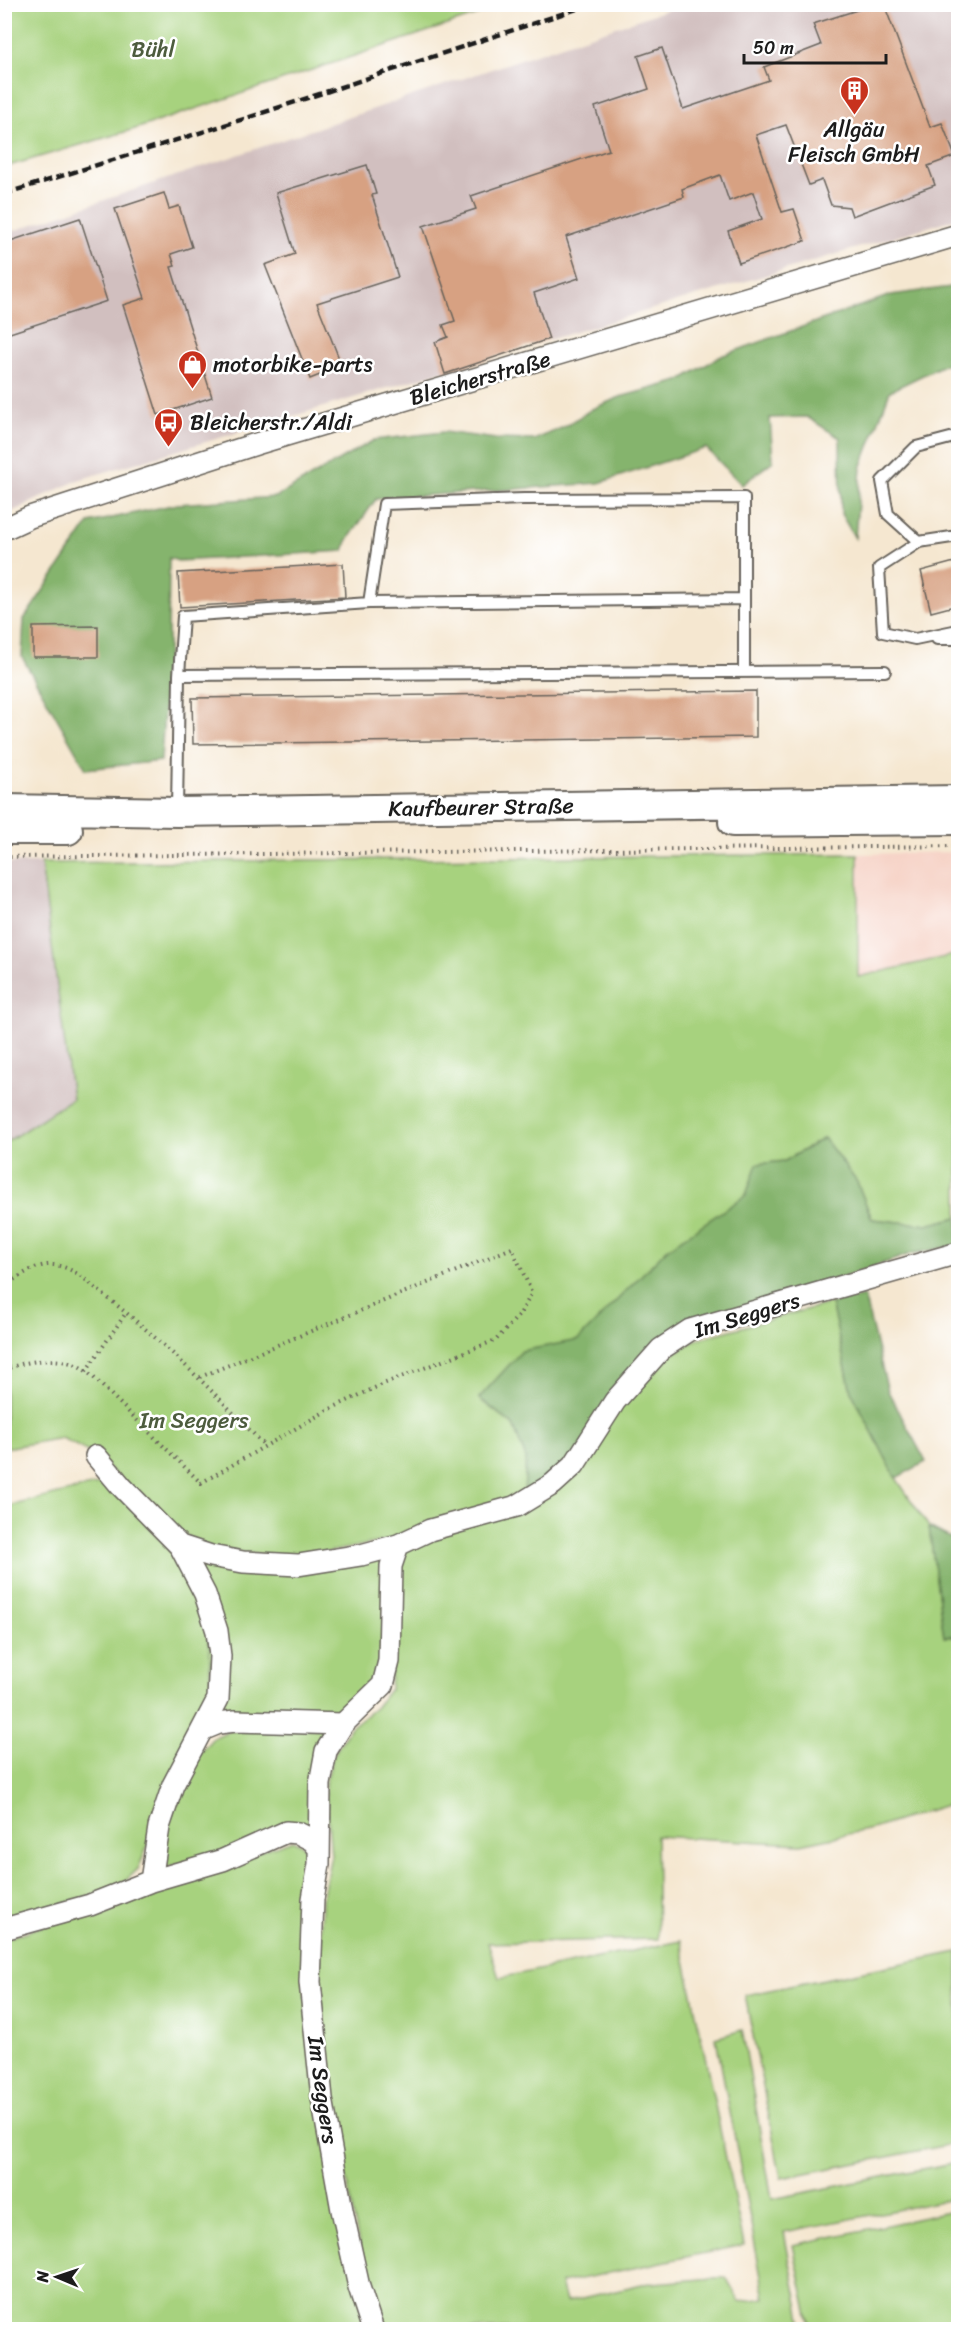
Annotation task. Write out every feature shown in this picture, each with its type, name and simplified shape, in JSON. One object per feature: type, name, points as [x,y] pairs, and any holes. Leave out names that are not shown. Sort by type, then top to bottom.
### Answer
[{"type":"main road","name":"Kaufbeurer Straße","points":[[4,809],[177,812],[958,800]]},
{"type":"main road","name":"Kaufbeurer Straße","points":[[4,830],[958,820]]},
{"type":"street","name":"Bleicherstraße","points":[[4,529],[30,517],[256,444],[958,234]]},
{"type":"street","name":"Im Seggers","points":[[373,2330],[359,2287],[342,2210],[322,2098],[310,1982],[313,1899],[319,1864],[317,1846],[320,1784],[326,1751],[343,1724],[383,1685],[389,1660],[390,1576],[398,1545],[430,1530],[517,1506],[553,1484],[574,1465],[615,1401],[661,1349],[690,1330],[958,1253]]},
{"type":"street","points":[[96,1456],[121,1486],[180,1546],[205,1594],[218,1639],[220,1656],[218,1699],[188,1752],[170,1795],[159,1827],[151,1881]]},
{"type":"street","points":[[180,1546],[212,1556],[243,1562],[298,1565],[360,1555],[398,1545]]},
{"type":"street","points":[[202,1730],[236,1721],[343,1724]]},
{"type":"street","points":[[4,1929],[90,1905],[151,1881],[223,1860],[285,1832],[298,1833],[312,1840],[317,1846]]},
{"type":"lane","points":[[919,542],[888,514],[882,481],[916,447],[958,436]]},
{"type":"lane","points":[[369,603],[384,504],[535,499],[744,498],[744,671]]},
{"type":"lane","points":[[958,536],[919,542],[879,568],[883,632],[915,639],[958,639]]},
{"type":"lane","points":[[177,812],[179,675],[183,616],[369,603],[744,599]]},
{"type":"lane","points":[[915,639],[958,630]]},
{"type":"lane","points":[[179,675],[885,671]]},
{"type":"path","points":[[4,857],[958,846]]},
{"type":"path","points":[[4,1370],[12,1366],[50,1360],[76,1365],[86,1371],[201,1483],[326,1411],[383,1384],[496,1340],[520,1314],[532,1293],[512,1248],[200,1377]]},
{"type":"path","points":[[4,1286],[37,1267],[53,1264],[70,1268],[126,1312],[200,1377],[264,1446]]},
{"type":"path","points":[[86,1371],[126,1312]]},
{"type":"shaded area","points":[[681,5],[958,5],[958,218],[78,480],[5,515],[4,234]]},
{"type":"shaded area","points":[[958,852],[958,954],[858,977],[858,854]]},
{"type":"shaded area","points":[[5,863],[41,863],[72,1099],[5,1143]]},
{"type":"green space","name":"Bühl","points":[[4,5],[507,5],[135,129],[5,167]]},
{"type":"green space","points":[[958,286],[958,358],[890,391],[861,468],[855,538],[841,514],[840,438],[807,417],[770,418],[773,461],[742,485],[706,448],[599,483],[376,499],[347,541],[344,551],[178,561],[169,558],[168,648],[161,761],[86,769],[22,657],[24,619],[89,523],[177,504],[276,497],[374,440],[444,432],[496,439],[534,440],[620,397],[679,381],[721,356],[891,295]]},
{"type":"green space","points":[[858,854],[858,977],[958,954],[958,1217],[928,1225],[872,1219],[857,1182],[824,1138],[785,1161],[758,1164],[746,1195],[667,1249],[578,1341],[522,1351],[479,1399],[513,1425],[526,1458],[524,1495],[395,1539],[298,1558],[214,1550],[179,1532],[94,1455],[62,1438],[5,1448],[5,1143],[72,1099],[41,863]]},
{"type":"green space","points":[[824,1138],[857,1182],[872,1219],[927,1225],[958,1217],[958,1245],[911,1254],[760,1305],[689,1323],[570,1459],[524,1495],[526,1458],[513,1425],[479,1398],[522,1351],[578,1340],[667,1249],[746,1195],[757,1164],[785,1161]]},
{"type":"green space","points":[[864,1296],[888,1391],[926,1462],[896,1478],[851,1391],[831,1303]]},
{"type":"green space","points":[[831,1303],[851,1391],[896,1478],[929,1527],[944,1637],[958,1635],[958,1801],[876,1828],[801,1844],[656,1836],[658,1939],[488,1943],[499,1978],[681,1941],[744,2245],[561,2283],[566,2302],[642,2284],[726,2277],[740,2302],[765,2298],[716,2038],[742,2030],[772,2199],[958,2162],[958,2198],[784,2232],[803,2329],[381,2329],[367,2285],[330,2096],[319,1982],[322,1899],[331,1855],[325,1784],[334,1754],[351,1727],[375,1708],[390,1689],[396,1585],[405,1550],[431,1534],[518,1513],[671,1355],[697,1339]]},
{"type":"green space","points":[[99,1484],[118,1494],[173,1552],[196,1596],[209,1632],[211,1698],[138,1869],[120,1886],[5,1922],[5,1507]]},
{"type":"green space","points":[[929,1527],[958,1542],[958,1635],[944,1637]]},
{"type":"green space","points":[[378,1556],[383,1567],[386,1599],[376,1683],[342,1712],[332,1716],[219,1714],[196,1565]]},
{"type":"green space","points":[[321,1728],[312,1819],[305,1826],[223,1855],[165,1867],[160,1857],[166,1827],[196,1757],[213,1738],[228,1731]]},
{"type":"green space","points":[[293,1840],[305,1847],[311,1856],[304,1983],[365,2329],[5,2330],[5,1939]]},
{"type":"green space","points":[[958,1952],[958,2143],[781,2178],[745,1995]]},
{"type":"green space","points":[[958,2210],[958,2329],[811,2329],[793,2245]]},
{"type":"building","points":[[876,4],[884,4],[930,127],[942,123],[955,156],[928,166],[935,185],[852,216],[849,207],[831,205],[822,180],[809,185],[786,125],[756,135],[782,212],[794,209],[805,241],[739,263],[728,231],[762,219],[753,192],[729,201],[720,175],[682,189],[684,197],[566,237],[579,278],[534,293],[549,339],[445,374],[435,342],[448,337],[443,325],[455,321],[423,226],[476,209],[471,196],[609,150],[595,107],[649,89],[638,56],[662,48],[683,109],[769,80],[764,67],[821,45],[813,24]]},
{"type":"building","points":[[367,165],[376,194],[372,195],[398,277],[317,303],[342,366],[310,379],[265,265],[295,254],[276,193]]},
{"type":"building","points":[[164,193],[169,209],[179,206],[192,247],[171,254],[175,266],[171,267],[212,397],[158,415],[123,305],[145,298],[115,209]]},
{"type":"building","points":[[80,218],[107,301],[4,335],[4,243]]},
{"type":"building","points":[[958,561],[958,605],[931,612],[921,571]]},
{"type":"building","points":[[343,564],[345,597],[180,607],[178,573]]},
{"type":"building","points":[[98,626],[98,657],[33,657],[33,627]]},
{"type":"building","points":[[756,691],[756,737],[193,744],[192,698]]},
{"type":"railway","points":[[4,194],[247,118],[592,4]]},
{"type":"place","name":"Allgäu Fleisch GmbH","points":[[854,116]]},
{"type":"place","name":"motorbike-parts","points":[[192,390]]},
{"type":"place","name":"Bleicherstr./Aldi","points":[[169,448]]}]
